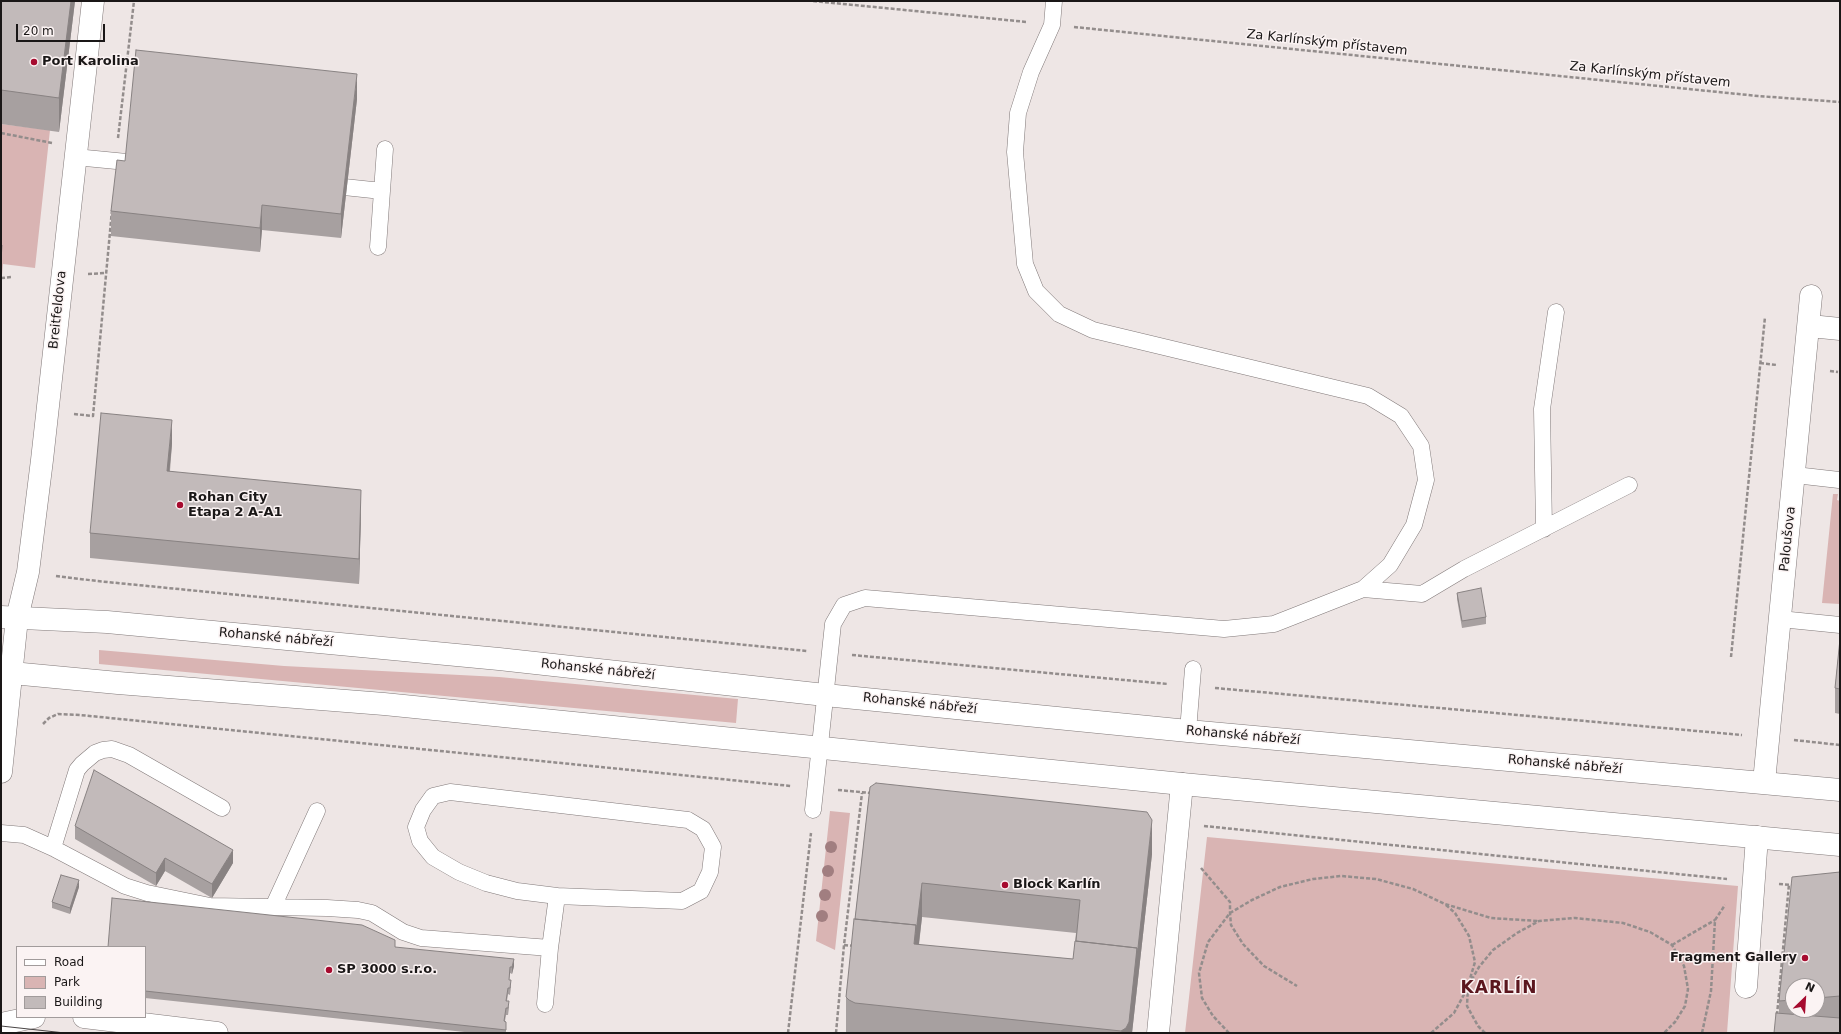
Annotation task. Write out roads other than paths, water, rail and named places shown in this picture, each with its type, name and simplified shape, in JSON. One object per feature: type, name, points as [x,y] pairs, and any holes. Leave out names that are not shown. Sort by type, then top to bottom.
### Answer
[{"type":"main road","name":"Breitfeldova","points":[[1,772],[9,618],[28,572],[93,1]]},
{"type":"main road","name":"Paloušova","points":[[1764,782],[1810,326],[1811,296]]},
{"type":"main road","points":[[1810,326],[1840,329]]},
{"type":"main road","name":"Rohanské nábřeží","points":[[9,618],[107,622],[492,659],[825,695],[1188,731],[1840,790]]},
{"type":"main road","points":[[6,672],[125,684],[384,704],[1182,784],[1840,845]]},
{"type":"main road","points":[[1158,1033],[1180,824],[1182,784]]},
{"type":"main road","points":[[1746,987],[1757,837]]},
{"type":"main road","points":[[1,1024],[29,1018]]},
{"type":"main road","points":[[92,1018],[217,1033]]},
{"type":"lane","points":[[813,810],[833,624],[844,605],[865,598],[1224,629],[1274,624],[1363,589],[1390,565],[1414,525],[1426,480],[1421,446],[1401,416],[1368,396],[1093,330],[1059,314],[1036,291],[1025,264],[1015,152],[1018,113],[1031,72],[1052,25],[1054,1]]},
{"type":"lane","points":[[378,247],[385,149]]},
{"type":"lane","points":[[75,157],[148,165]]},
{"type":"lane","points":[[312,183],[382,191]]},
{"type":"lane","points":[[1544,528],[1542,409],[1556,312]]},
{"type":"lane","points":[[1795,475],[1839,480]]},
{"type":"lane","points":[[1363,589],[1422,594],[1464,569],[1629,485]]},
{"type":"lane","points":[[1780,619],[1840,625]]},
{"type":"lane","points":[[1188,731],[1192,669]]},
{"type":"lane","points":[[53,848],[77,770],[95,753],[104,750],[112,749],[129,755],[222,808]]},
{"type":"lane","points":[[450,792],[688,820],[703,829],[713,847],[710,872],[701,891],[682,900],[557,896],[516,891],[486,883],[459,872],[433,857],[420,841],[416,827],[423,810],[433,796],[450,792]]},
{"type":"lane","points":[[272,907],[317,811]]},
{"type":"lane","points":[[1,833],[24,835],[53,848],[125,886],[147,893],[210,906],[358,910],[372,913],[404,932],[421,938],[550,948]]},
{"type":"lane","points":[[545,1004],[550,948],[557,896]]},
{"type":"tram line","points":[[1,1026],[65,1033]]},
{"type":"place","name":"Port Karolina","points":[[34,62]]},
{"type":"place","name":"Rohan City Etapa 2 A-A1","points":[[180,505]]},
{"type":"place","name":"Block Karlín","points":[[1005,885]]},
{"type":"place","name":"Fragment Gallery","points":[[1805,958]]},
{"type":"place","name":"SP 3000 s.r.o.","points":[[329,970]]},
{"type":"district","name":"KARLÍN","points":[[1499,989]]}]
